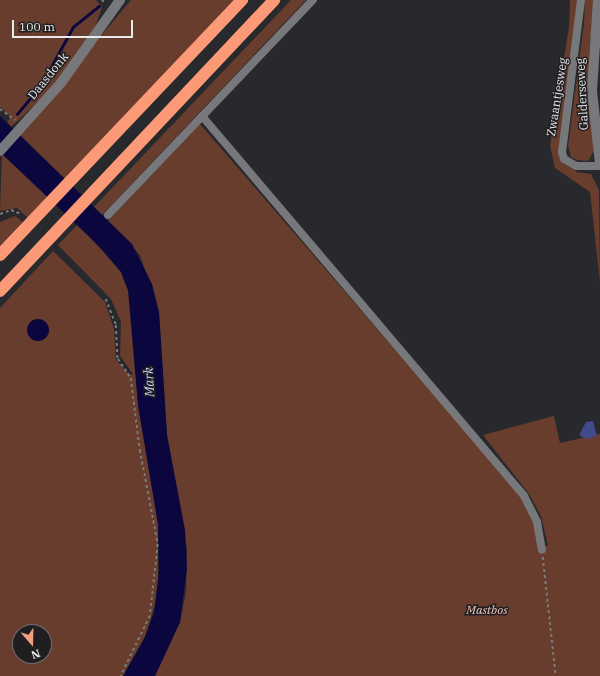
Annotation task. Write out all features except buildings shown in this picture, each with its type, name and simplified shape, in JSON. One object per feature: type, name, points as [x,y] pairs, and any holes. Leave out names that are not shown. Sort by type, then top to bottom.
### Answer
[{"type":"highway","points":[[0,255],[78,171],[242,0]]},
{"type":"highway","points":[[0,291],[274,0]]},
{"type":"street","name":"Daasdonk","points":[[0,151],[61,84],[120,0]]},
{"type":"street","points":[[108,215],[313,0]]},
{"type":"street","name":"Zwaantjesweg","points":[[581,0],[562,152],[564,159],[576,166],[600,165]]},
{"type":"street","name":"Galderseweg","points":[[598,0],[592,83],[600,165]]},
{"type":"street","points":[[202,116],[524,496],[537,522],[542,550]]},
{"type":"path","points":[[0,109],[23,126]]},
{"type":"path","points":[[0,214],[11,210],[19,213]]},
{"type":"path","points":[[106,299],[116,325],[118,359],[131,378],[140,450],[158,544],[150,616],[121,676]]},
{"type":"path","points":[[542,550],[556,676]]},
{"type":"green space","points":[[0,0],[96,0],[102,7],[96,25],[70,65],[44,96],[11,127],[7,122],[11,117],[0,107]]},
{"type":"green space","points":[[131,0],[234,0],[65,179],[19,134]]},
{"type":"green space","points":[[291,0],[306,0],[102,215],[94,207]]},
{"type":"green space","points":[[570,0],[579,0],[563,163],[577,172],[591,174],[599,190],[600,282],[590,192],[555,168],[550,146],[569,27]]},
{"type":"green space","points":[[585,0],[594,0],[589,56],[594,151],[588,161],[577,160],[571,157],[568,146],[584,23]]},
{"type":"green space","name":"Mastbos","points":[[200,124],[504,476],[520,496],[535,526],[539,546],[548,546],[541,516],[529,494],[483,435],[554,416],[560,443],[600,434],[600,676],[155,676],[180,622],[186,592],[187,548],[167,435],[159,312],[140,255],[108,221]]},
{"type":"green space","points":[[2,154],[48,197],[28,218],[17,208],[0,211]]},
{"type":"green space","points":[[15,216],[24,223],[0,248],[0,222]]},
{"type":"green space","points":[[78,224],[121,272],[131,299],[138,405],[158,524],[158,594],[145,637],[123,676],[0,676],[0,308],[53,251],[105,302],[114,329],[116,360],[130,375],[133,374],[120,356],[121,322],[111,299],[58,245]]},
{"type":"water","name":"Mark","points":[[0,116],[132,244],[152,284],[159,312],[167,435],[185,530],[187,569],[180,622],[155,676],[123,676],[145,637],[154,613],[159,570],[158,524],[138,405],[128,290],[121,272],[101,248],[0,152]]},
{"type":"water","points":[[38,319],[46,322],[49,330],[46,338],[38,341],[30,338],[27,330],[30,322]]},
{"type":"waterway","points":[[17,114],[40,87],[73,27],[99,6]]}]
